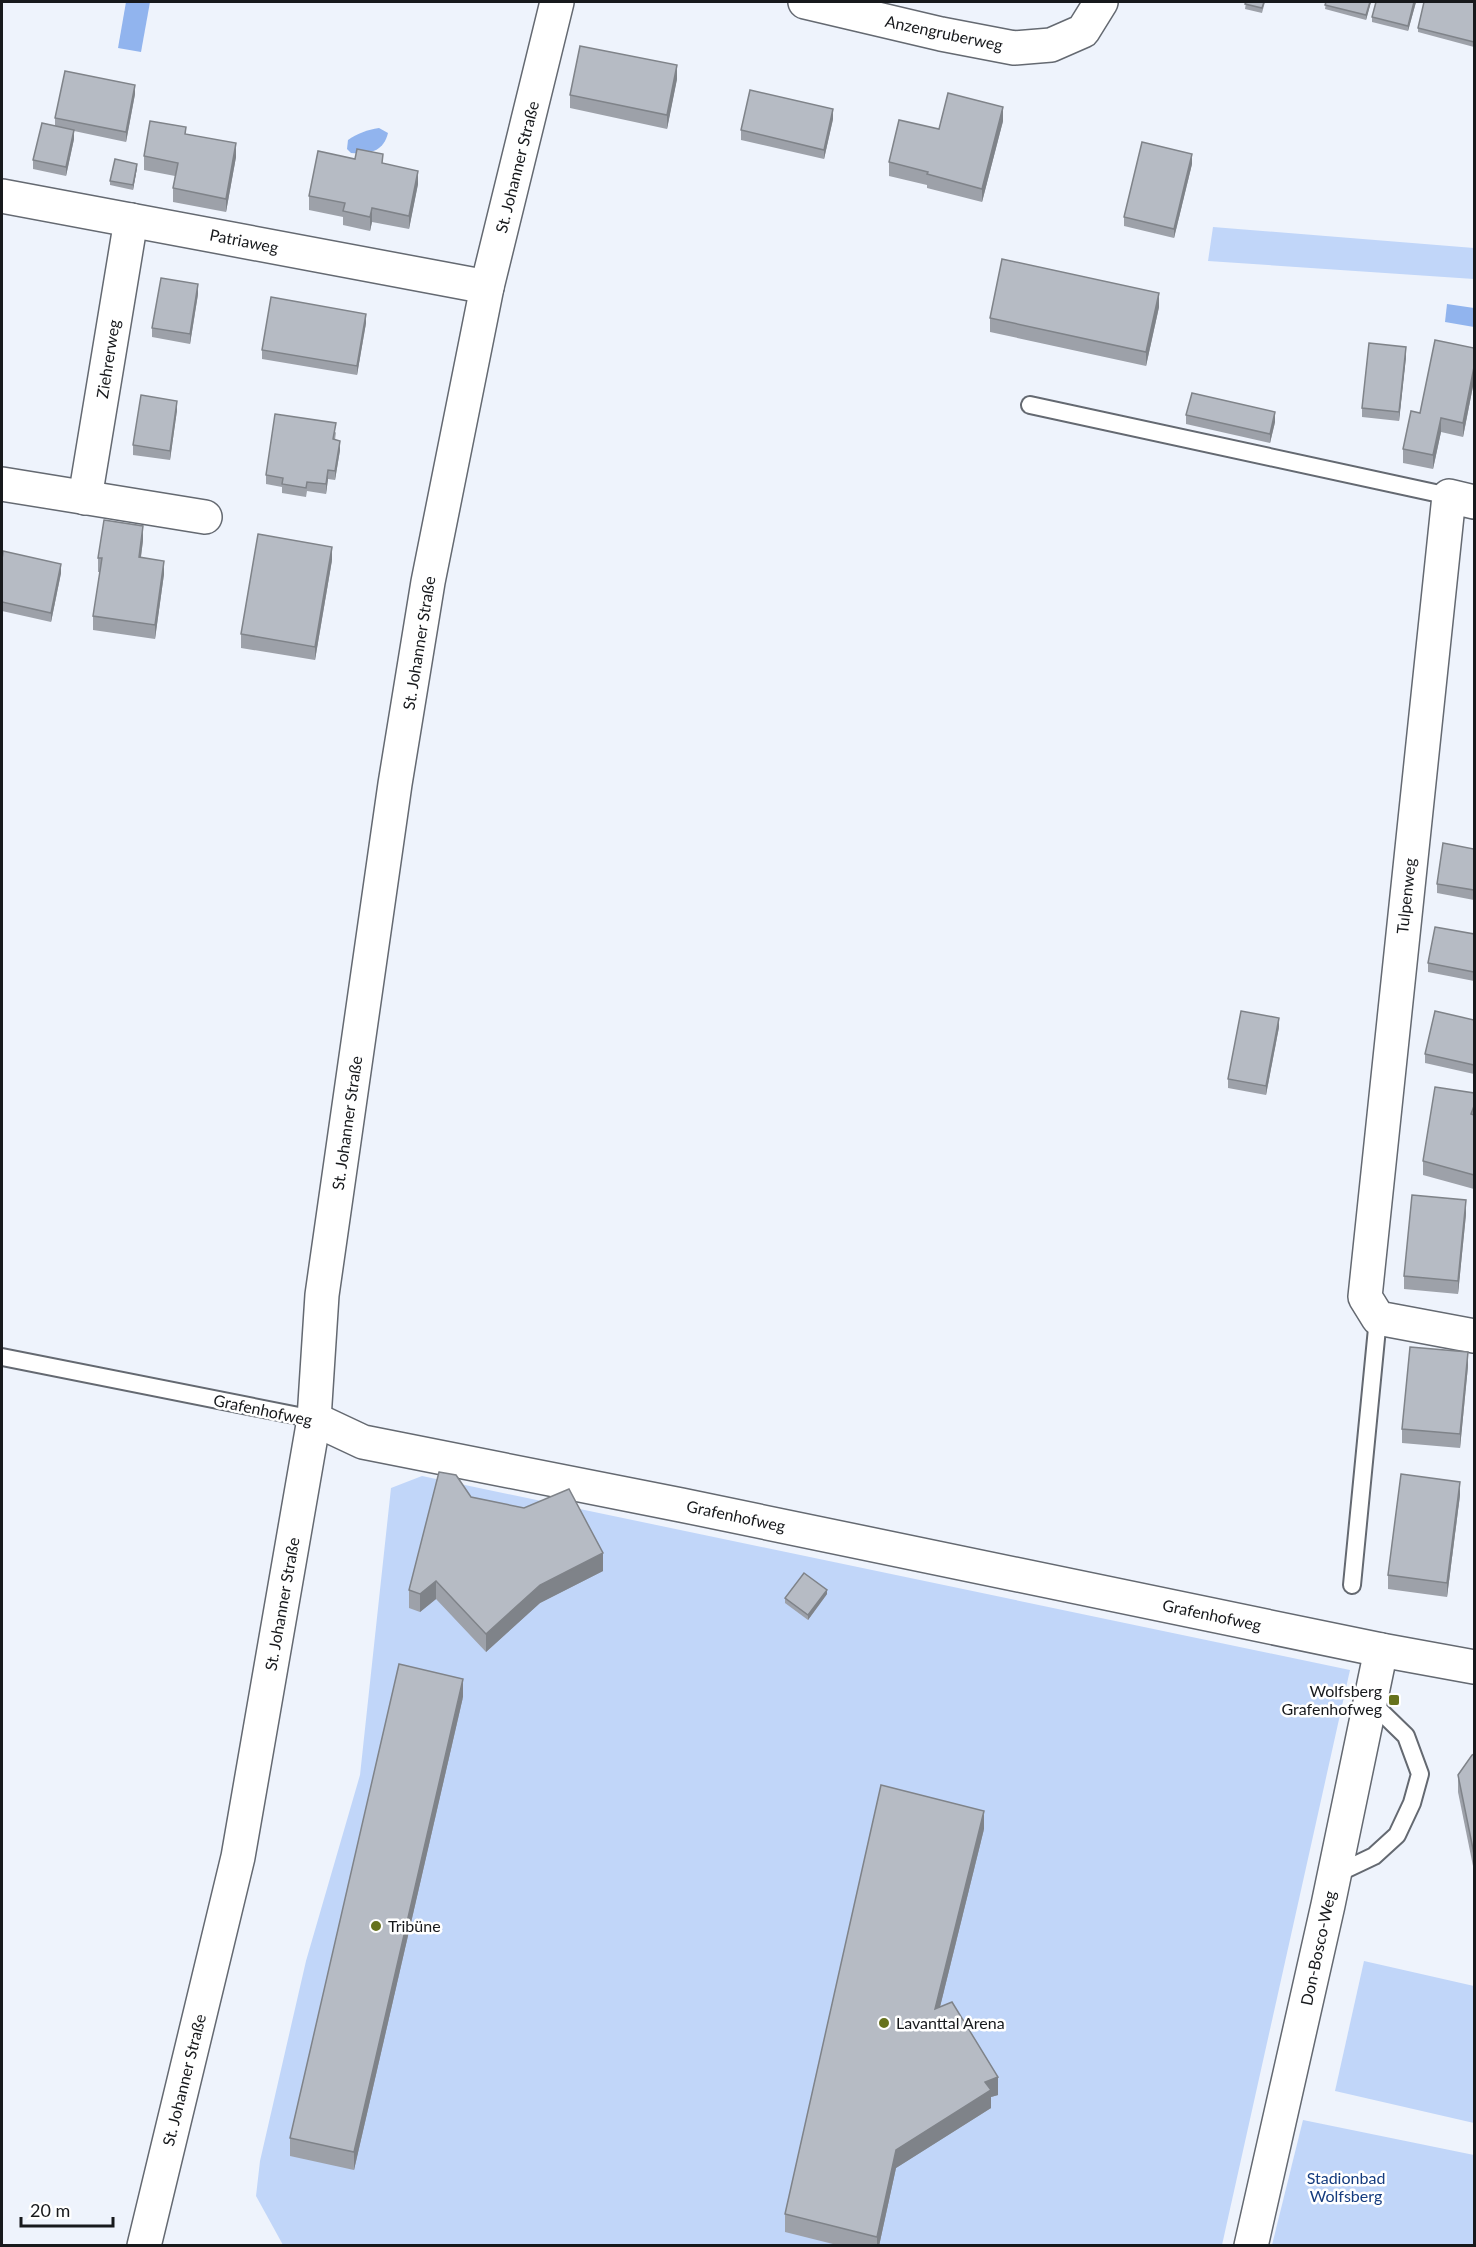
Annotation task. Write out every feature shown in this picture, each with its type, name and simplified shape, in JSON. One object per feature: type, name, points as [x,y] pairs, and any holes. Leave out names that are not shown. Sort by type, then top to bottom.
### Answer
[{"type":"street","name":"St. Johanner Straße","points":[[144,2246],[238,1857],[314,1419],[322,1295],[395,784],[428,582],[487,287],[557,2]]},
{"type":"street","name":"Anzengruberweg","points":[[805,2],[941,34],[1014,48],[1051,45],[1083,31],[1101,2]]},
{"type":"street","name":"Patriaweg","points":[[2,196],[487,287]]},
{"type":"street","name":"Ziehrerweg","points":[[85,498],[131,220]]},
{"type":"street","points":[[2,484],[206,518]]},
{"type":"street","name":"Tulpenweg","points":[[1378,1318],[1365,1297],[1462,499]]},
{"type":"street","points":[[1378,1318],[1474,1336]]},
{"type":"street","name":"Grafenhofweg","points":[[314,1419],[363,1442],[681,1504],[1381,1650],[1474,1667]]},
{"type":"street","name":"Don-Bosco-Weg","points":[[1251,2246],[1334,1875],[1381,1650]]},
{"type":"lane","points":[[1030,405],[1462,499]]},
{"type":"lane","points":[[1352,1585],[1378,1318]]},
{"type":"lane","name":"Grafenhofweg","points":[[2,1357],[314,1419]]},
{"type":"lane","points":[[1334,1875],[1374,1856],[1396,1835],[1412,1803],[1420,1774],[1406,1736],[1370,1701]]},
{"type":"green space","points":[[1213,227],[1474,248],[1474,279],[1208,261]]},
{"type":"green space","name":"Lavanttal Arena","points":[[422,1476],[1350,1670],[1222,2245],[283,2245],[256,2196],[260,2161],[306,1961],[360,1775],[391,1488]]},
{"type":"green space","points":[[1364,1961],[1474,1986],[1474,2123],[1335,2091]]},
{"type":"green space","name":"Stadionbad Wolfsberg","points":[[1303,2120],[1474,2155],[1474,2245],[1272,2245]]},
{"type":"water","points":[[126,2],[150,2],[141,52],[118,48]]},
{"type":"water","points":[[379,128],[388,133],[386,140],[379,148],[374,151],[357,153],[351,153],[347,149],[348,140],[363,132]]},
{"type":"water","points":[[1447,304],[1474,308],[1474,327],[1445,322]]},
{"type":"building","points":[[1246,2],[1264,2],[1262,8],[1245,4]]},
{"type":"building","points":[[1326,2],[1370,2],[1366,15],[1325,5]]},
{"type":"building","points":[[1376,2],[1414,2],[1408,26],[1372,17]]},
{"type":"building","points":[[1424,2],[1474,2],[1474,42],[1418,28]]},
{"type":"building","points":[[580,46],[677,65],[667,115],[570,95]]},
{"type":"building","points":[[65,71],[135,85],[126,132],[55,118]]},
{"type":"building","points":[[750,90],[833,109],[824,150],[741,130]]},
{"type":"building","points":[[948,93],[1003,107],[982,189],[889,162],[899,120],[939,129]]},
{"type":"building","points":[[150,121],[186,127],[185,134],[236,143],[226,199],[173,188],[178,163],[144,156]]},
{"type":"building","points":[[42,123],[74,130],[66,167],[33,160]]},
{"type":"building","points":[[1142,142],[1192,154],[1174,229],[1124,217]]},
{"type":"building","points":[[357,149],[383,154],[382,163],[418,171],[409,216],[372,208],[370,217],[343,211],[345,203],[309,196],[318,151],[355,159]]},
{"type":"building","points":[[115,159],[137,164],[133,185],[110,181]]},
{"type":"building","points":[[1002,259],[1159,293],[1146,352],[990,318]]},
{"type":"building","points":[[161,278],[198,284],[190,334],[152,328]]},
{"type":"building","points":[[271,297],[366,314],[357,366],[262,350]]},
{"type":"building","points":[[1435,340],[1474,348],[1474,367],[1463,423],[1441,418],[1433,455],[1403,449],[1411,411],[1420,413]]},
{"type":"building","points":[[1369,343],[1406,347],[1399,412],[1362,408]]},
{"type":"building","points":[[1192,393],[1275,412],[1270,434],[1186,415]]},
{"type":"building","points":[[141,395],[177,401],[170,451],[133,445]]},
{"type":"building","points":[[275,414],[336,423],[333,439],[340,441],[335,471],[328,470],[326,484],[307,482],[306,488],[282,484],[283,478],[266,475]]},
{"type":"building","points":[[104,520],[143,526],[139,557],[164,561],[155,625],[93,616],[102,558],[98,558]]},
{"type":"building","points":[[258,534],[332,547],[315,647],[241,634]]},
{"type":"building","points":[[3,551],[61,564],[51,613],[2,602]]},
{"type":"building","points":[[1443,843],[1474,849],[1474,890],[1437,884]]},
{"type":"building","points":[[1435,927],[1474,934],[1474,972],[1428,963]]},
{"type":"building","points":[[1241,1011],[1279,1018],[1266,1086],[1228,1079]]},
{"type":"building","points":[[1435,1011],[1474,1020],[1474,1065],[1425,1054]]},
{"type":"building","points":[[1435,1087],[1474,1093],[1474,1106],[1471,1114],[1474,1115],[1474,1175],[1423,1161]]},
{"type":"building","points":[[1412,1195],[1466,1200],[1458,1281],[1404,1276]]},
{"type":"building","points":[[1410,1347],[1468,1352],[1460,1434],[1402,1429]]},
{"type":"building","points":[[439,1472],[456,1475],[471,1497],[524,1508],[569,1489],[603,1553],[540,1585],[486,1634],[436,1581],[420,1594],[409,1590]]},
{"type":"building","points":[[1401,1474],[1460,1482],[1447,1583],[1388,1575]]},
{"type":"building","points":[[804,1573],[827,1590],[808,1615],[785,1598]]},
{"type":"building","name":"Tribüne","points":[[399,1664],[463,1679],[354,2152],[290,2138]]},
{"type":"building","points":[[1474,1754],[1474,1854],[1458,1775]]},
{"type":"building","name":"Lavanttal Arena","points":[[881,1785],[984,1811],[935,2009],[952,2002],[998,2077],[985,2082],[991,2090],[896,2150],[877,2237],[785,2214]]},
{"type":"place","name":"Wolfsberg Grafenhofweg","points":[[1394,1700]]},
{"type":"place","name":"Tribüne","points":[[376,1926]]},
{"type":"place","name":"Lavanttal Arena","points":[[884,2023]]}]
